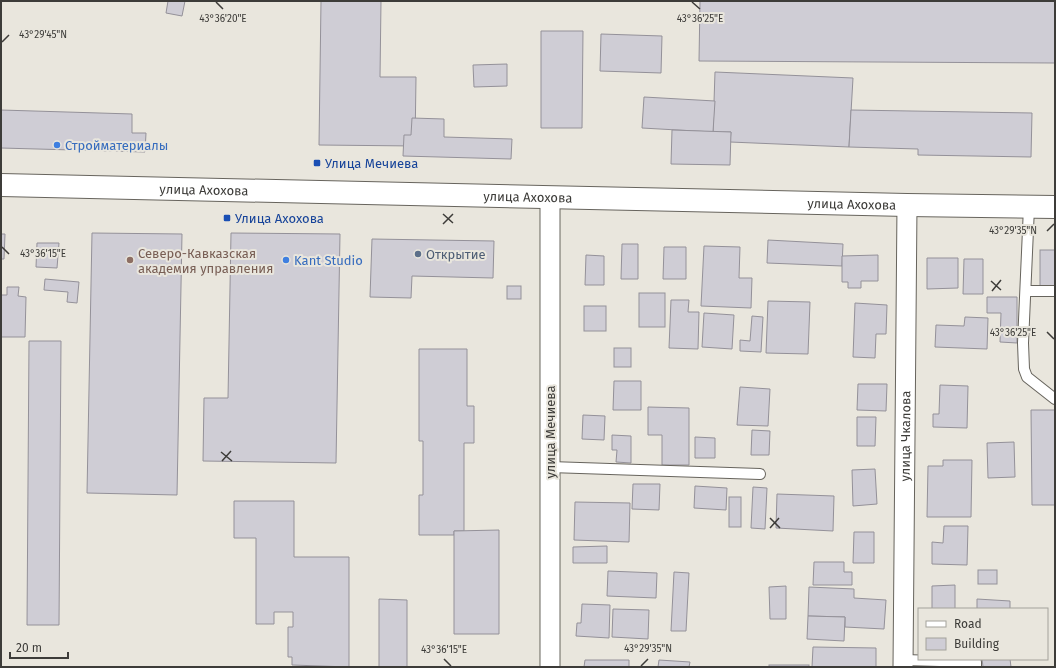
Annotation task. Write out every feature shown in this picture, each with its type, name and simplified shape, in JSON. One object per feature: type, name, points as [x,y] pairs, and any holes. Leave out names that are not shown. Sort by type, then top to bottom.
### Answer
[{"type":"main road","name":"улица Ахохова","points":[[1,185],[907,206],[1055,207]]},
{"type":"street","name":"улица Мечиева","points":[[550,198],[550,667]]},
{"type":"street","name":"улица Чкалова","points":[[903,663],[907,206]]},
{"type":"lane","points":[[1029,207],[1023,343],[1024,369],[1027,377],[1055,399]]},
{"type":"lane","points":[[1026,291],[1055,291]]},
{"type":"lane","points":[[550,466],[760,474]]},
{"type":"lane","points":[[903,663],[976,662],[976,667]]},
{"type":"building","points":[[168,1],[185,1],[182,16],[166,13]]},
{"type":"building","points":[[321,1],[381,1],[380,77],[416,77],[415,146],[319,145]]},
{"type":"building","points":[[700,1],[1055,1],[1055,63],[699,61]]},
{"type":"building","points":[[541,31],[583,31],[582,128],[541,128]]},
{"type":"building","points":[[601,34],[662,36],[661,73],[600,71]]},
{"type":"building","points":[[507,64],[507,86],[474,87],[473,65]]},
{"type":"building","points":[[715,72],[853,78],[849,147],[730,142],[731,132],[713,132]]},
{"type":"building","points":[[644,97],[715,101],[713,132],[642,128]]},
{"type":"building","points":[[1,110],[132,114],[132,133],[146,133],[145,152],[1,148]]},
{"type":"building","points":[[851,110],[1032,113],[1031,157],[918,155],[918,149],[849,147]]},
{"type":"building","points":[[412,118],[444,119],[444,137],[512,139],[511,159],[403,156],[404,135],[411,135]]},
{"type":"building","points":[[672,130],[731,132],[730,165],[671,164]]},
{"type":"building","points":[[92,233],[182,234],[177,495],[87,493]]},
{"type":"building","points":[[231,233],[340,234],[336,463],[203,461],[204,398],[228,398]]},
{"type":"building","points":[[1,234],[5,234],[4,259],[1,259]]},
{"type":"building","points":[[372,239],[494,241],[493,278],[412,276],[411,298],[370,297]]},
{"type":"building","points":[[768,240],[843,244],[842,266],[767,263]]},
{"type":"building","points":[[37,243],[59,243],[57,268],[36,267]]},
{"type":"building","points":[[622,244],[638,244],[638,279],[621,279]]},
{"type":"building","points":[[704,246],[740,247],[739,278],[752,278],[751,308],[701,306]]},
{"type":"building","points":[[664,247],[686,247],[686,279],[663,279]]},
{"type":"building","points":[[1040,250],[1055,250],[1055,287],[1040,287]]},
{"type":"building","points":[[586,255],[604,256],[604,285],[585,285]]},
{"type":"building","points":[[878,255],[878,281],[861,281],[861,288],[848,288],[848,282],[842,282],[842,256]]},
{"type":"building","points":[[927,258],[958,258],[958,288],[927,289]]},
{"type":"building","points":[[964,259],[983,259],[983,294],[963,294]]},
{"type":"building","points":[[45,279],[79,282],[77,303],[67,302],[68,292],[44,290]]},
{"type":"building","points":[[507,286],[521,286],[521,299],[507,299]]},
{"type":"building","points":[[7,287],[19,287],[18,296],[26,297],[25,337],[1,337],[1,295],[7,295]]},
{"type":"building","points":[[639,293],[665,293],[665,327],[639,327]]},
{"type":"building","points":[[987,297],[1017,297],[1017,343],[1000,342],[1001,313],[987,313]]},
{"type":"building","points":[[671,300],[689,300],[688,312],[699,312],[698,349],[669,348]]},
{"type":"building","points":[[768,301],[810,302],[808,354],[766,353]]},
{"type":"building","points":[[855,303],[887,305],[886,334],[876,334],[875,358],[853,357]]},
{"type":"building","points":[[584,306],[606,306],[606,331],[584,331]]},
{"type":"building","points":[[704,313],[734,315],[732,349],[702,347]]},
{"type":"building","points":[[752,316],[763,317],[761,352],[740,351],[740,340],[750,341]]},
{"type":"building","points":[[965,317],[988,318],[987,349],[935,347],[936,325],[964,326]]},
{"type":"building","points":[[29,341],[61,341],[59,625],[27,625]]},
{"type":"building","points":[[614,348],[631,348],[631,367],[614,367]]},
{"type":"building","points":[[419,349],[467,349],[467,406],[474,406],[474,443],[464,443],[464,531],[454,531],[454,535],[419,535],[419,495],[423,495],[423,441],[419,441]]},
{"type":"building","points":[[614,381],[641,381],[641,410],[613,410]]},
{"type":"building","points":[[858,384],[887,384],[886,411],[857,410]]},
{"type":"building","points":[[940,385],[968,386],[967,428],[933,427],[933,414],[939,414]]},
{"type":"building","points":[[740,387],[770,389],[768,426],[737,425]]},
{"type":"building","points":[[648,407],[689,408],[689,465],[662,465],[662,435],[648,435]]},
{"type":"building","points":[[1031,410],[1055,410],[1055,505],[1032,505]]},
{"type":"building","points":[[583,415],[605,416],[604,440],[582,439]]},
{"type":"building","points":[[857,417],[876,417],[875,446],[857,446]]},
{"type":"building","points":[[752,430],[770,431],[769,455],[751,455]]},
{"type":"building","points":[[612,435],[631,436],[631,463],[616,462],[617,450],[612,450]]},
{"type":"building","points":[[695,437],[715,438],[715,458],[695,458]]},
{"type":"building","points":[[1014,442],[1015,477],[988,478],[987,443]]},
{"type":"building","points":[[943,460],[972,460],[971,517],[927,517],[928,466],[943,466]]},
{"type":"building","points":[[875,469],[877,504],[853,506],[852,470]]},
{"type":"building","points":[[633,484],[660,484],[659,510],[632,509]]},
{"type":"building","points":[[695,486],[727,488],[726,510],[694,508]]},
{"type":"building","points":[[753,487],[767,488],[765,529],[751,528]]},
{"type":"building","points":[[777,494],[834,496],[833,531],[776,528]]},
{"type":"building","points":[[729,497],[741,497],[741,527],[729,527]]},
{"type":"building","points":[[234,501],[294,501],[294,557],[349,557],[349,667],[292,665],[292,657],[288,657],[288,627],[293,627],[293,612],[274,612],[274,624],[256,624],[256,538],[234,538]]},
{"type":"building","points":[[575,502],[630,503],[629,542],[574,540]]},
{"type":"building","points":[[944,526],[968,526],[967,565],[932,564],[932,542],[943,543]]},
{"type":"building","points":[[499,530],[499,634],[454,634],[454,531]]},
{"type":"building","points":[[854,532],[874,532],[874,563],[853,563]]},
{"type":"building","points":[[607,546],[607,563],[573,563],[573,547]]},
{"type":"building","points":[[814,562],[844,562],[844,572],[852,572],[852,585],[813,585]]},
{"type":"building","points":[[978,570],[997,570],[997,584],[978,584]]},
{"type":"building","points":[[608,571],[657,573],[656,598],[607,596]]},
{"type":"building","points":[[674,572],[689,573],[686,631],[671,631]]},
{"type":"building","points":[[955,585],[955,608],[932,608],[932,586]]},
{"type":"building","points":[[786,586],[786,619],[770,619],[769,587]]},
{"type":"building","points":[[809,587],[854,589],[854,598],[886,600],[884,629],[845,627],[845,617],[808,616]]},
{"type":"building","points":[[379,599],[407,600],[407,667],[379,667]]},
{"type":"building","points":[[977,599],[1010,601],[1010,608],[977,608]]},
{"type":"building","points":[[582,604],[610,605],[609,638],[576,636],[577,623],[581,623]]},
{"type":"building","points":[[613,609],[649,610],[648,639],[612,637]]},
{"type":"building","points":[[808,616],[845,617],[844,641],[807,639]]},
{"type":"building","points":[[813,647],[876,648],[876,667],[812,667]]},
{"type":"building","points":[[585,660],[629,660],[629,667],[584,667]]},
{"type":"building","points":[[659,660],[690,662],[689,667],[658,667]]},
{"type":"building","points":[[982,660],[1010,660],[1011,667],[983,667]]},
{"type":"building","points":[[769,665],[809,665],[809,667],[769,667]]},
{"type":"place","name":"Стройматериалы","points":[[57,145]]},
{"type":"place","name":"Улица Мечиева","points":[[317,163]]},
{"type":"place","name":"Улица Ахохова","points":[[227,218]]},
{"type":"place","name":"Открытие","points":[[418,254]]},
{"type":"place","name":"Северо-Кавказская академия управления","points":[[130,260]]},
{"type":"place","name":"Kant Studio","points":[[286,260]]}]
